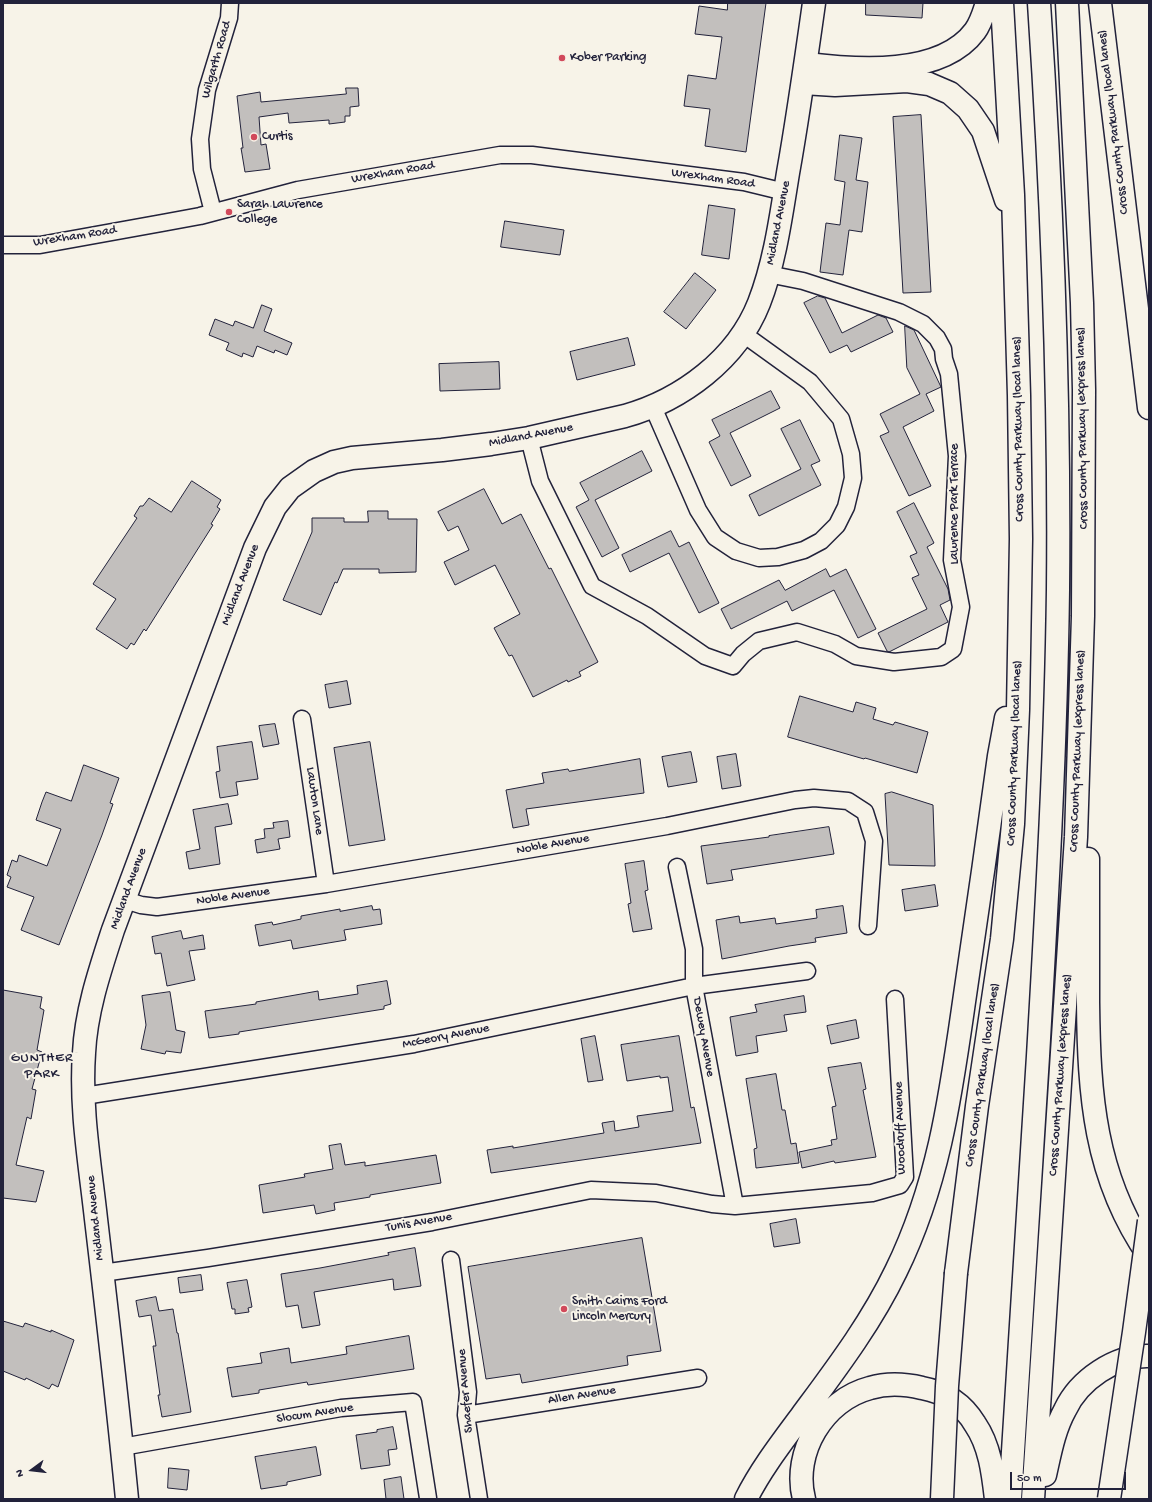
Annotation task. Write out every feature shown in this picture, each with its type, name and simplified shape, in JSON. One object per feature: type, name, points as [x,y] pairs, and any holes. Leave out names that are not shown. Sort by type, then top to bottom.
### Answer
[{"type":"main road","name":"Midland Avenue","points":[[127,1499],[88,1148],[84,1096],[84,1053],[90,1011],[100,970],[255,548],[275,507],[290,488],[314,470],[334,462],[352,458],[442,450],[529,438],[625,416],[653,407],[681,392],[710,371],[723,358],[742,334],[759,304],[768,274],[785,192],[814,3]]},
{"type":"main road","points":[[804,74],[835,67],[869,68],[904,66],[932,60],[962,45],[969,38],[979,24],[987,3]]},
{"type":"main road","name":"Cross County Parkway (local lanes)","points":[[942,1499],[947,1386],[956,1273],[1008,882],[1015,775],[1021,539],[1019,395],[1014,227],[1002,3]]},
{"type":"main road","name":"Cross County Parkway (express lanes)","points":[[1010,1499],[1047,905],[1054,761],[1058,605],[1058,439],[1050,188],[1039,3]]},
{"type":"main road","name":"Cross County Parkway (express lanes)","points":[[1033,1499],[1072,898],[1080,724],[1083,616],[1084,405],[1082,310],[1067,3]]},
{"type":"main road","name":"Cross County Parkway (local lanes)","points":[[1100,3],[1149,408]]},
{"type":"main road","points":[[804,74],[841,85],[907,81],[929,84],[950,93],[968,109],[982,130],[1014,227]]},
{"type":"main road","points":[[1083,616],[1088,816],[1088,1015],[1093,1108],[1102,1155],[1110,1179],[1132,1228],[1149,1256]]},
{"type":"main road","points":[[746,1499],[771,1457],[853,1345],[876,1308],[906,1249],[926,1198],[937,1160],[951,1097],[999,756],[1019,654]]},
{"type":"main road","points":[[1109,1499],[1132,1348],[1149,1221]]},
{"type":"main road","points":[[1039,1499],[1059,1423],[1071,1399],[1091,1378],[1105,1369],[1118,1362],[1132,1358],[1149,1356]]},
{"type":"main road","points":[[804,1499],[802,1481],[805,1453],[815,1431],[823,1419],[844,1399],[858,1392],[871,1387],[898,1384],[911,1385],[940,1392],[953,1400],[966,1412],[978,1428],[987,1448],[991,1463],[996,1499]]},
{"type":"street","name":"Wilgarth Road","points":[[213,212],[202,169],[200,139],[207,90],[229,18],[230,3]]},
{"type":"street","name":"Wrexham Road","points":[[3,245],[40,245],[162,223],[213,212],[298,190],[500,155],[532,155],[729,180],[785,192]]},
{"type":"street","name":"Lawrence Park Terrace","points":[[529,438],[540,481],[592,586],[647,616],[705,656],[733,666],[743,654],[759,641],[797,632],[836,644],[856,656],[894,662],[941,657],[953,650],[961,607],[952,560],[957,456],[949,374],[944,359],[943,349],[937,338],[923,324],[899,312],[803,281],[768,274]]},
{"type":"street","points":[[653,407],[698,510],[715,537],[736,551],[759,558],[778,557],[804,550],[821,541],[837,525],[846,506],[853,478],[851,454],[840,419],[810,382],[742,334]]},
{"type":"street","name":"Lawton Lane","points":[[302,719],[326,884]]},
{"type":"street","name":"Noble Avenue","points":[[125,900],[142,905],[157,907],[326,884],[659,827],[795,800],[814,798],[848,801],[865,812],[874,841],[868,926]]},
{"type":"street","name":"Dewey Avenue","points":[[677,867],[694,950],[694,986],[735,1206]]},
{"type":"street","name":"McGeory Avenue","points":[[84,1096],[414,1044],[694,986],[807,971]]},
{"type":"street","name":"Woodruff Avenue","points":[[735,1206],[872,1193],[900,1185],[905,1177],[895,999]]},
{"type":"street","name":"Tunis Avenue","points":[[102,1273],[208,1258],[432,1222],[590,1190],[656,1193],[712,1204],[735,1206]]},
{"type":"street","name":"Shaefer Avenue","points":[[451,1260],[468,1392],[466,1415],[479,1499]]},
{"type":"street","name":"Allen Avenue","points":[[466,1415],[698,1378]]},
{"type":"street","name":"Slocum Avenue","points":[[122,1447],[341,1408],[413,1402],[428,1498]]},
{"type":"building","points":[[728,3],[766,3],[746,152],[705,146],[710,109],[684,106],[688,75],[716,79],[722,37],[695,34],[699,6],[727,10]]},
{"type":"building","points":[[866,3],[923,3],[922,18],[866,15]]},
{"type":"building","name":"Curtis","points":[[346,88],[358,88],[359,106],[350,107],[350,116],[345,116],[345,122],[329,124],[329,120],[289,123],[288,113],[259,117],[261,145],[266,144],[270,169],[245,172],[241,148],[243,148],[237,96],[260,92],[261,102],[346,94]]},
{"type":"building","points":[[921,115],[931,292],[903,293],[893,117]]},
{"type":"building","points":[[840,135],[862,138],[856,180],[868,182],[862,232],[849,230],[843,275],[820,272],[826,223],[840,225],[845,182],[835,180]]},
{"type":"building","points":[[709,205],[735,209],[729,259],[702,255]]},
{"type":"building","points":[[505,221],[564,230],[560,255],[501,247]]},
{"type":"building","points":[[695,273],[716,290],[686,329],[664,312]]},
{"type":"building","points":[[818,296],[825,298],[842,333],[878,315],[886,318],[893,332],[851,352],[847,345],[830,353],[804,303]]},
{"type":"building","points":[[262,305],[272,309],[264,331],[292,343],[287,355],[275,350],[274,353],[257,346],[253,357],[243,353],[242,357],[226,350],[229,343],[209,335],[215,319],[233,326],[235,321],[253,328]]},
{"type":"building","points":[[905,326],[914,330],[941,387],[926,394],[934,411],[903,427],[931,486],[909,496],[880,436],[889,432],[880,414],[920,394],[907,368]]},
{"type":"building","points":[[628,338],[635,365],[577,380],[570,352]]},
{"type":"building","points":[[499,362],[500,389],[440,391],[439,364]]},
{"type":"building","points":[[771,391],[780,408],[730,433],[751,476],[731,486],[709,442],[720,436],[712,420]]},
{"type":"building","points":[[800,420],[820,461],[811,465],[821,485],[759,516],[749,495],[801,469],[781,429]]},
{"type":"building","points":[[642,451],[652,471],[595,500],[619,548],[602,557],[576,507],[589,500],[580,483]]},
{"type":"building","points":[[192,481],[221,500],[217,507],[220,509],[211,524],[213,525],[146,631],[144,629],[134,645],[131,643],[127,649],[96,629],[116,599],[93,584],[137,518],[134,516],[140,506],[143,506],[149,498],[171,512]]},
{"type":"building","points":[[484,489],[502,524],[521,514],[549,569],[551,568],[598,662],[579,672],[581,676],[568,682],[567,680],[533,697],[512,655],[509,656],[494,628],[520,614],[495,565],[455,585],[444,562],[469,550],[458,526],[448,531],[438,512]]},
{"type":"building","points":[[914,503],[934,543],[927,547],[948,589],[950,600],[940,605],[948,622],[889,652],[887,651],[878,633],[927,609],[912,578],[919,575],[910,556],[917,553],[897,512]]},
{"type":"building","points":[[368,511],[388,511],[388,519],[417,519],[416,572],[379,573],[379,569],[343,569],[337,583],[335,582],[321,615],[283,600],[312,532],[312,518],[344,518],[344,522],[368,522]]},
{"type":"building","points":[[671,531],[679,547],[689,542],[719,603],[699,613],[669,553],[630,572],[622,555]]},
{"type":"building","points":[[826,569],[830,577],[846,569],[876,629],[858,638],[834,590],[792,611],[787,601],[731,629],[721,609],[779,580],[785,590]]},
{"type":"building","points":[[347,681],[351,704],[329,708],[325,685]]},
{"type":"building","points":[[800,696],[853,712],[856,702],[876,708],[873,719],[893,725],[895,722],[928,732],[917,773],[788,737]]},
{"type":"building","points":[[275,724],[279,744],[263,747],[259,726]]},
{"type":"building","points":[[252,742],[258,779],[236,782],[238,795],[220,798],[216,772],[220,771],[217,747]]},
{"type":"building","points":[[370,742],[385,840],[349,846],[334,748]]},
{"type":"building","points":[[691,752],[697,782],[668,787],[662,757]]},
{"type":"building","points":[[736,754],[741,786],[722,789],[717,757]]},
{"type":"building","points":[[640,759],[644,793],[526,809],[529,825],[513,828],[506,790],[544,783],[542,773],[568,769],[569,771]]},
{"type":"building","points":[[84,765],[119,778],[110,803],[113,804],[102,835],[59,945],[21,930],[34,897],[7,887],[11,877],[7,875],[12,860],[17,862],[19,855],[47,866],[61,829],[36,820],[42,802],[46,792],[71,801]]},
{"type":"building","points":[[892,792],[933,805],[935,866],[889,865],[885,794]]},
{"type":"building","points":[[228,804],[232,824],[215,827],[220,864],[189,869],[186,852],[200,849],[193,810]]},
{"type":"building","points":[[288,821],[290,837],[278,839],[280,849],[257,853],[255,840],[265,838],[264,829],[274,828],[273,823]]},
{"type":"building","points":[[829,827],[834,854],[731,870],[733,880],[707,884],[701,846]]},
{"type":"building","points":[[644,861],[648,890],[645,891],[652,929],[633,932],[628,904],[631,903],[625,864]]},
{"type":"building","points":[[935,885],[938,906],[905,911],[902,890]]},
{"type":"building","points":[[372,906],[373,910],[380,909],[382,924],[344,930],[346,940],[293,949],[291,940],[259,946],[255,925],[272,922],[273,925],[301,919],[301,916],[340,909],[340,911]]},
{"type":"building","points":[[843,906],[847,933],[815,938],[816,942],[722,959],[716,920],[739,916],[740,923],[775,918],[776,924],[817,918],[816,910]]},
{"type":"building","points":[[181,931],[183,939],[203,935],[205,949],[189,951],[195,980],[167,986],[161,953],[155,954],[152,937]]},
{"type":"building","points":[[387,981],[391,1004],[384,1006],[384,1009],[209,1038],[205,1011],[256,1004],[256,1002],[318,991],[319,1000],[358,994],[357,986]]},
{"type":"building","points":[[3,990],[42,997],[40,1008],[44,1010],[37,1050],[42,1052],[32,1089],[36,1090],[31,1119],[27,1117],[16,1165],[44,1171],[36,1202],[3,1198]]},
{"type":"building","points":[[170,992],[176,1030],[185,1032],[181,1053],[166,1051],[165,1054],[141,1049],[146,1025],[142,996]]},
{"type":"building","points":[[804,996],[806,1012],[784,1015],[787,1031],[756,1036],[758,1052],[736,1056],[730,1017],[757,1012],[755,1005]]},
{"type":"building","points":[[856,1020],[859,1038],[831,1044],[827,1026]]},
{"type":"building","points":[[595,1036],[603,1080],[588,1082],[581,1039]]},
{"type":"building","points":[[679,1036],[691,1108],[694,1107],[701,1143],[491,1173],[487,1150],[513,1146],[513,1148],[604,1133],[602,1123],[614,1121],[615,1131],[639,1127],[637,1116],[673,1111],[668,1077],[660,1078],[660,1076],[627,1081],[621,1045]]},
{"type":"building","points":[[861,1063],[866,1089],[863,1090],[876,1157],[835,1163],[834,1161],[802,1168],[799,1152],[832,1145],[831,1140],[837,1139],[832,1107],[836,1106],[828,1068]]},
{"type":"building","points":[[776,1074],[782,1110],[785,1110],[791,1144],[796,1143],[799,1163],[756,1168],[754,1149],[757,1148],[746,1079]]},
{"type":"building","points":[[341,1144],[345,1165],[365,1162],[365,1166],[436,1155],[441,1183],[370,1195],[370,1197],[334,1203],[335,1210],[316,1214],[314,1205],[263,1213],[259,1185],[305,1177],[304,1174],[333,1169],[329,1146]]},
{"type":"building","points":[[796,1219],[800,1243],[774,1247],[770,1224]]},
{"type":"building","name":"Smith Cairns Ford Lincoln Mercury","points":[[642,1238],[661,1351],[627,1356],[628,1365],[522,1383],[520,1374],[486,1379],[468,1267]]},
{"type":"building","points":[[415,1248],[421,1286],[394,1290],[393,1279],[314,1292],[320,1325],[302,1328],[298,1305],[286,1307],[281,1274],[389,1255],[388,1253]]},
{"type":"building","points":[[201,1275],[203,1290],[180,1293],[178,1278]]},
{"type":"building","points":[[247,1280],[252,1307],[248,1308],[249,1312],[235,1314],[235,1309],[232,1309],[227,1283]]},
{"type":"building","points":[[156,1297],[159,1311],[173,1309],[191,1412],[162,1417],[158,1395],[160,1395],[153,1346],[156,1346],[151,1315],[139,1317],[136,1301]]},
{"type":"building","points":[[3,1321],[23,1327],[25,1323],[51,1332],[51,1330],[74,1340],[58,1387],[52,1384],[49,1389],[26,1378],[25,1380],[3,1371]]},
{"type":"building","points":[[409,1336],[414,1369],[308,1385],[307,1382],[259,1390],[259,1393],[232,1397],[227,1368],[262,1363],[260,1353],[289,1348],[291,1363],[347,1354],[346,1347]]},
{"type":"building","points":[[393,1427],[397,1449],[388,1450],[390,1465],[361,1469],[356,1435],[377,1432],[377,1430]]},
{"type":"building","points":[[316,1447],[321,1475],[287,1482],[287,1485],[261,1489],[255,1457]]},
{"type":"building","points":[[169,1468],[189,1470],[187,1490],[168,1488]]},
{"type":"building","points":[[401,1477],[404,1499],[386,1499],[384,1480]]},
{"type":"place","name":"Kober Parking","points":[[562,58]]},
{"type":"place","name":"Curtis","points":[[254,137]]},
{"type":"place","name":"Sarah Lawrence College","points":[[229,212]]},
{"type":"place","name":"Smith Cairns Ford Lincoln Mercury","points":[[564,1309]]},
{"type":"district","name":"GUNTHER PARK","points":[[42,1068]]}]
